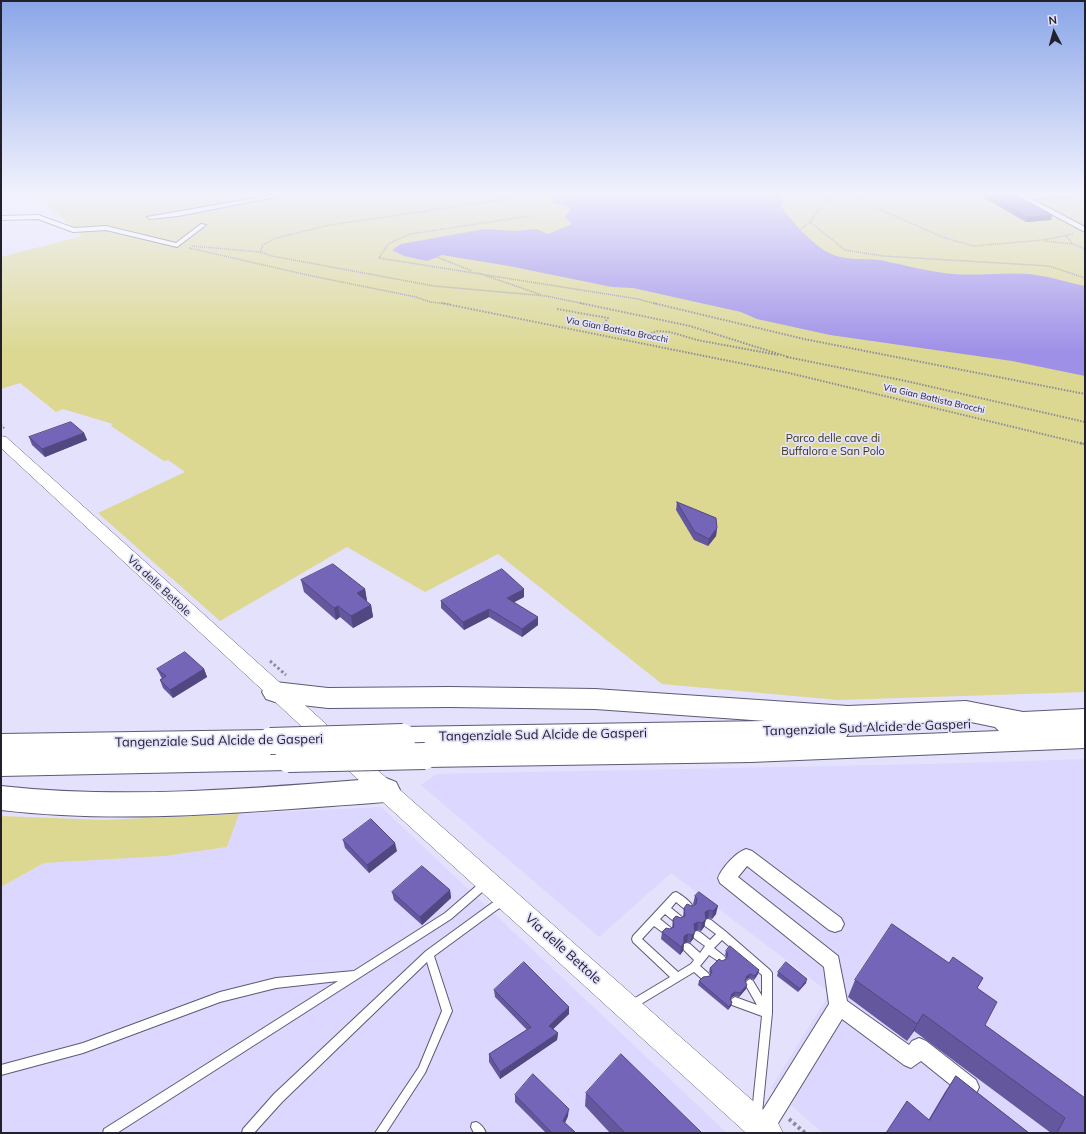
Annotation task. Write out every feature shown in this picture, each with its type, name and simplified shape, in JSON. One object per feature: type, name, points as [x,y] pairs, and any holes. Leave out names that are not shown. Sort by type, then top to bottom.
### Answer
[{"type":"highway","points":[[275,692],[328,698],[450,697],[595,699],[695,704],[848,716],[966,711],[1022,722]]},
{"type":"highway","name":"Tangenziale Sud Alcide de Gasperi","points":[[1,765],[279,750],[403,737],[744,732],[1085,719]]},
{"type":"highway","name":"Tangenziale Sud Alcide de Gasperi","points":[[1,745],[279,750],[425,756],[751,751],[1085,738]]},
{"type":"highway","points":[[1,798],[49,804],[126,805],[256,799],[386,790]]},
{"type":"main road","name":"Via delle Bettole","points":[[1,440],[275,692],[319,730]]},
{"type":"main road","name":"Via delle Bettole","points":[[358,766],[762,1128]]},
{"type":"street","points":[[762,1128],[839,1006],[832,962],[726,878],[746,856],[835,924]]},
{"type":"street","points":[[839,1006],[911,1058],[919,1048],[980,1096]]},
{"type":"lane","points":[[108,1133],[448,916],[488,882]]},
{"type":"lane","points":[[677,977],[636,939],[676,896],[690,908]]},
{"type":"lane","points":[[247,1133],[278,1098],[429,954],[495,906],[508,900]]},
{"type":"lane","points":[[665,908],[679,920]]},
{"type":"lane","points":[[654,920],[668,931]]},
{"type":"lane","points":[[708,922],[767,973],[767,1012],[762,1128]]},
{"type":"lane","points":[[627,1007],[694,967],[722,934]]},
{"type":"lane","points":[[697,935],[721,959]]},
{"type":"lane","points":[[687,947],[700,959]]},
{"type":"lane","points":[[380,1133],[422,1070],[447,1010],[429,954]]},
{"type":"lane","points":[[694,967],[706,976]]},
{"type":"lane","points":[[1,1070],[83,1048],[220,997],[276,983],[356,975]]},
{"type":"lane","points":[[750,984],[767,1012]]},
{"type":"lane","points":[[735,1002],[767,1012]]},
{"type":"path","name":"Via Gian Battista Brocchi","points":[[181,246],[312,276],[416,297],[430,302],[448,303],[789,373],[1085,444]]},
{"type":"path","points":[[188,246],[260,252],[272,256],[434,286],[546,296],[690,326],[788,357]]},
{"type":"path","points":[[260,252],[263,246]]},
{"type":"path","points":[[387,246],[379,258],[418,265],[474,271],[638,299],[804,339],[1085,394]]},
{"type":"path","points":[[840,246],[845,250],[907,258],[1049,266],[1085,278]]},
{"type":"path","points":[[437,257],[546,296]]},
{"type":"path","points":[[557,309],[608,318],[601,327],[645,335],[658,331],[670,332],[697,340],[906,381],[1085,422]]},
{"type":"shaded area","points":[[398,246],[819,246],[836,256],[885,261],[944,273],[972,275],[1010,273],[1029,274],[1085,286],[1085,376],[1012,361],[830,335],[757,319],[741,312],[633,288],[612,287],[509,266],[442,255],[427,261],[404,256],[392,250]]},
{"type":"shaded area","points":[[1085,759],[1085,1133],[823,1133],[771,1088],[830,993],[671,873],[599,937],[421,785],[437,774],[931,764]]},
{"type":"shaded area","points":[[381,807],[727,1133],[1,1133],[1,887],[44,863],[165,856],[227,847],[239,814]]},
{"type":"green space","name":"Parco delle cave di Buffalora e San Polo","points":[[44,246],[1085,246],[1085,692],[838,700],[662,684],[498,554],[425,592],[347,547],[220,621],[98,513],[185,472],[168,460],[164,461],[111,426],[113,424],[63,409],[56,412],[20,383],[1,389],[1,257]]},
{"type":"green space","points":[[239,814],[227,847],[165,856],[44,863],[1,887],[1,816],[104,820]]},
{"type":"building","points":[[71,422],[84,433],[42,449],[29,437]]},
{"type":"building","points":[[677,502],[716,518],[717,528],[709,539],[695,532]]},
{"type":"building","points":[[333,564],[365,589],[357,593],[371,605],[351,616],[338,606],[334,608],[301,580]]},
{"type":"building","points":[[502,569],[524,589],[507,598],[538,617],[522,629],[489,609],[463,622],[441,601]]},
{"type":"building","points":[[185,652],[204,669],[170,690],[160,680],[166,676],[157,669]]},
{"type":"building","points":[[371,819],[395,843],[367,865],[343,840]]},
{"type":"building","points":[[422,866],[450,890],[420,917],[392,892]]},
{"type":"building","points":[[699,892],[718,906],[713,911],[709,910],[705,912],[706,919],[702,923],[698,922],[694,924],[695,932],[692,935],[688,934],[684,936],[684,943],[681,947],[662,932],[666,928],[670,929],[674,927],[673,919],[676,916],[681,918],[685,916],[684,908],[687,904],[692,906],[696,904],[697,899],[695,896]]},
{"type":"building","points":[[892,924],[949,963],[953,957],[983,978],[977,988],[997,1002],[985,1025],[1085,1098],[1085,1133],[1057,1133],[1065,1118],[923,1014],[917,1024],[855,980]]},
{"type":"building","points":[[730,946],[759,970],[755,976],[750,974],[747,976],[745,981],[747,985],[740,993],[735,992],[732,994],[730,999],[732,1002],[729,1007],[699,981],[703,977],[710,976],[712,971],[710,968],[719,959],[722,961],[726,959],[728,954],[726,951]]},
{"type":"building","points":[[524,962],[569,1007],[549,1026],[558,1033],[500,1072],[489,1054],[531,1027],[494,990]]},
{"type":"building","points":[[786,962],[807,979],[800,989],[778,972]]},
{"type":"building","points":[[621,1054],[702,1133],[625,1133],[586,1093]]},
{"type":"building","points":[[533,1074],[569,1109],[563,1121],[576,1133],[552,1133],[515,1095]]},
{"type":"building","points":[[956,1076],[1029,1133],[886,1133],[907,1101],[929,1120]]}]
